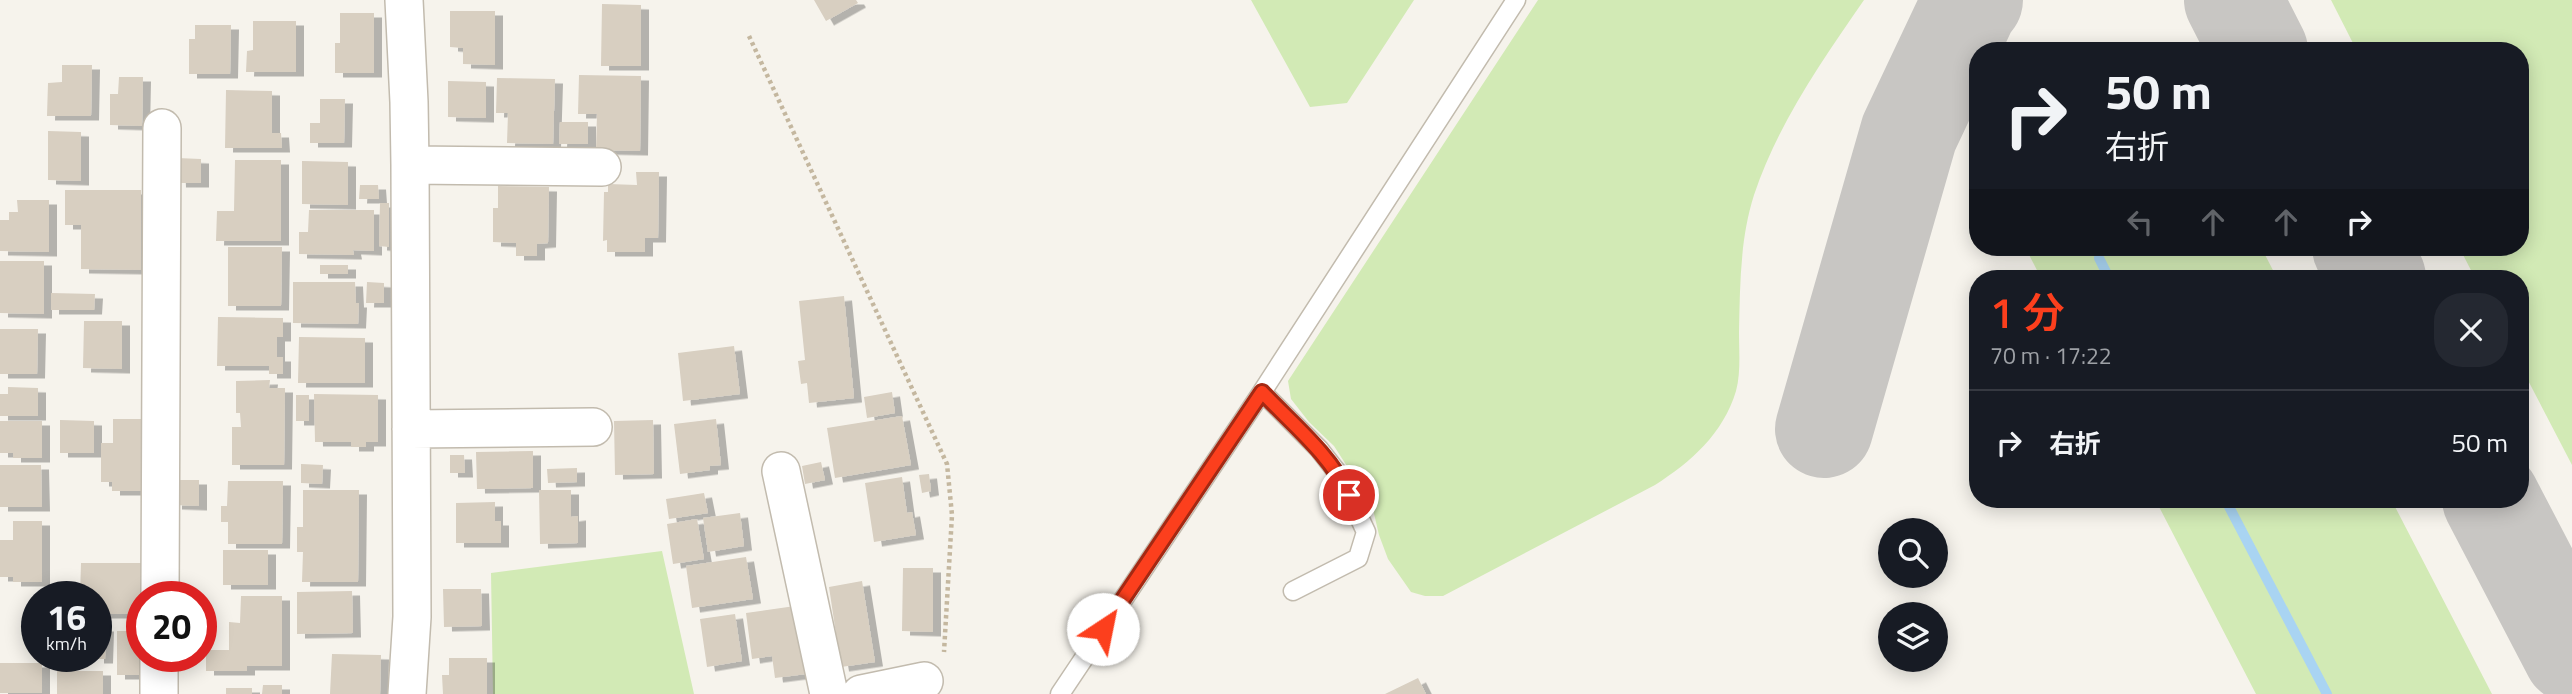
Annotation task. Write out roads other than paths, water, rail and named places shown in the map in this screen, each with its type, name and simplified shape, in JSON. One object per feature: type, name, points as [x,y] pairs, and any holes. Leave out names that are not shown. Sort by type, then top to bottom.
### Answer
[{"type":"street","points":[[404,0],[410,102],[412,617],[407,694]]},
{"type":"street","points":[[160,581],[162,128]]},
{"type":"street","points":[[410,165],[602,167]]},
{"type":"street","points":[[411,429],[593,427]]},
{"type":"street","points":[[780,471],[829,694]]},
{"type":"street","points":[[159,672],[159,694]]},
{"type":"street","points":[[861,694],[924,681]]},
{"type":"lane","points":[[1059,694],[1262,392],[1516,0]]},
{"type":"lane","points":[[1262,392],[1319,449],[1340,476],[1366,532],[1358,558],[1293,591]]},
{"type":"waterway","points":[[2099,258],[2105,270]]},
{"type":"waterway","points":[[2230,508],[2327,694]]}]
